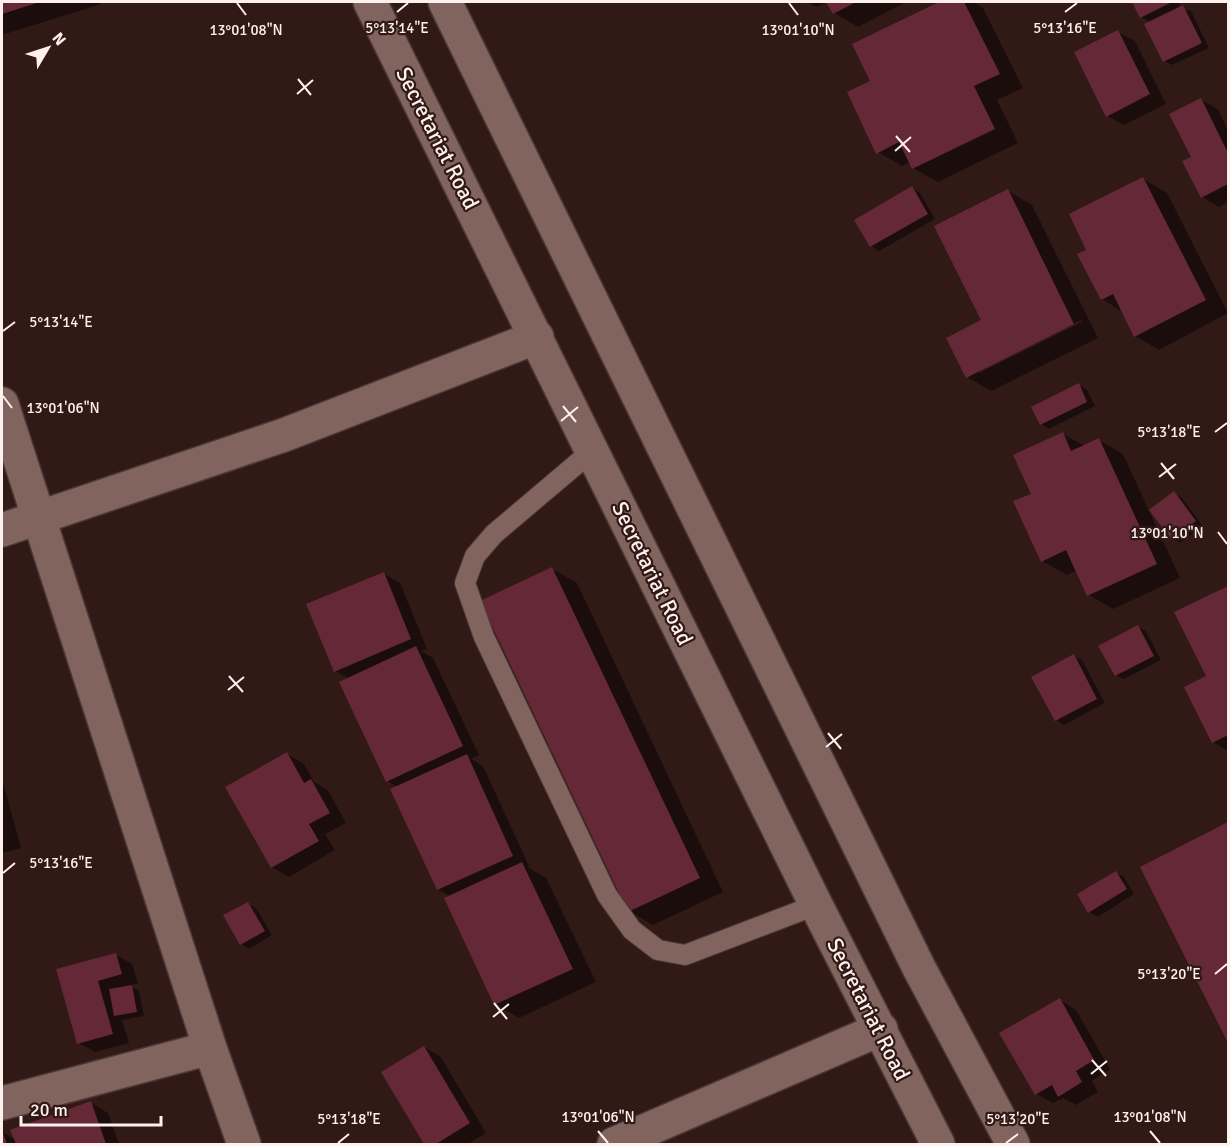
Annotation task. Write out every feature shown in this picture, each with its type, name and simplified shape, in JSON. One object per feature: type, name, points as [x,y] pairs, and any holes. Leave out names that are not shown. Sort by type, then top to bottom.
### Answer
[{"type":"street","name":"Secretariat Road","points":[[370,2],[816,905],[938,1144]]},
{"type":"street","points":[[445,2],[909,947],[1012,1144]]},
{"type":"street","points":[[2,530],[284,435],[537,337]]},
{"type":"street","points":[[2,404],[37,519],[210,1048],[244,1144]]},
{"type":"street","points":[[614,1144],[881,1029]]},
{"type":"street","points":[[2,1103],[210,1048]]},
{"type":"lane","points":[[592,451],[494,534],[475,556],[465,583],[484,637],[607,895],[632,930],[657,950],[685,955],[816,905]]},
{"type":"building","points":[[2,2],[40,2],[2,14]]},
{"type":"building","points":[[826,2],[856,2],[833,14]]},
{"type":"building","points":[[939,2],[964,2],[1000,74],[974,86],[995,129],[912,169],[899,142],[876,154],[847,92],[870,81],[852,44]]},
{"type":"building","points":[[1132,2],[1172,2],[1140,18]]},
{"type":"building","points":[[1183,5],[1202,43],[1163,62],[1144,24]]},
{"type":"building","points":[[1118,30],[1150,94],[1106,117],[1074,52]]},
{"type":"building","points":[[1201,98],[1228,153],[1228,184],[1201,198],[1182,161],[1191,157],[1169,114]]},
{"type":"building","points":[[1143,177],[1206,300],[1134,337],[1113,294],[1101,300],[1077,254],[1086,250],[1069,214]]},
{"type":"building","points":[[912,186],[928,214],[870,247],[854,220]]},
{"type":"building","points":[[1008,189],[1074,324],[966,378],[946,338],[981,320],[934,226]]},
{"type":"building","points":[[1079,383],[1087,402],[1040,425],[1031,407]]},
{"type":"building","points":[[1063,432],[1071,451],[1099,438],[1157,564],[1087,596],[1066,550],[1041,562],[1013,501],[1031,494],[1013,455]]},
{"type":"building","points":[[1174,491],[1196,521],[1171,539],[1149,510]]},
{"type":"building","points":[[552,567],[700,878],[628,912],[480,601]]},
{"type":"building","points":[[384,572],[411,639],[334,672],[306,604]]},
{"type":"building","points":[[1228,586],[1228,735],[1212,743],[1184,687],[1206,676],[1174,612]]},
{"type":"building","points":[[1138,625],[1154,656],[1115,676],[1098,646]]},
{"type":"building","points":[[416,646],[463,746],[386,782],[339,682]]},
{"type":"building","points":[[1074,654],[1097,699],[1055,721],[1031,677]]},
{"type":"building","points":[[287,752],[304,783],[311,779],[330,813],[309,824],[319,841],[271,868],[225,787]]},
{"type":"building","points":[[467,754],[513,856],[437,890],[390,789]]},
{"type":"building","points":[[1228,822],[1228,1043],[1140,867]]},
{"type":"building","points":[[522,862],[573,969],[494,1005],[444,898]]},
{"type":"building","points":[[1116,871],[1127,889],[1088,913],[1077,894]]},
{"type":"building","points":[[248,902],[265,931],[240,945],[223,915]]},
{"type":"building","points":[[116,953],[122,974],[98,981],[113,1034],[77,1044],[56,969]]},
{"type":"building","points":[[132,985],[137,1012],[114,1016],[109,989]]},
{"type":"building","points":[[1060,998],[1094,1060],[1076,1071],[1082,1082],[1058,1097],[1052,1085],[1035,1095],[999,1033]]},
{"type":"building","points":[[424,1046],[470,1123],[436,1144],[424,1144],[381,1072]]},
{"type":"building","points":[[91,1101],[106,1144],[16,1144],[10,1130]]},
{"type":"building","points":[[2,1130],[7,1144],[2,1144]]}]
